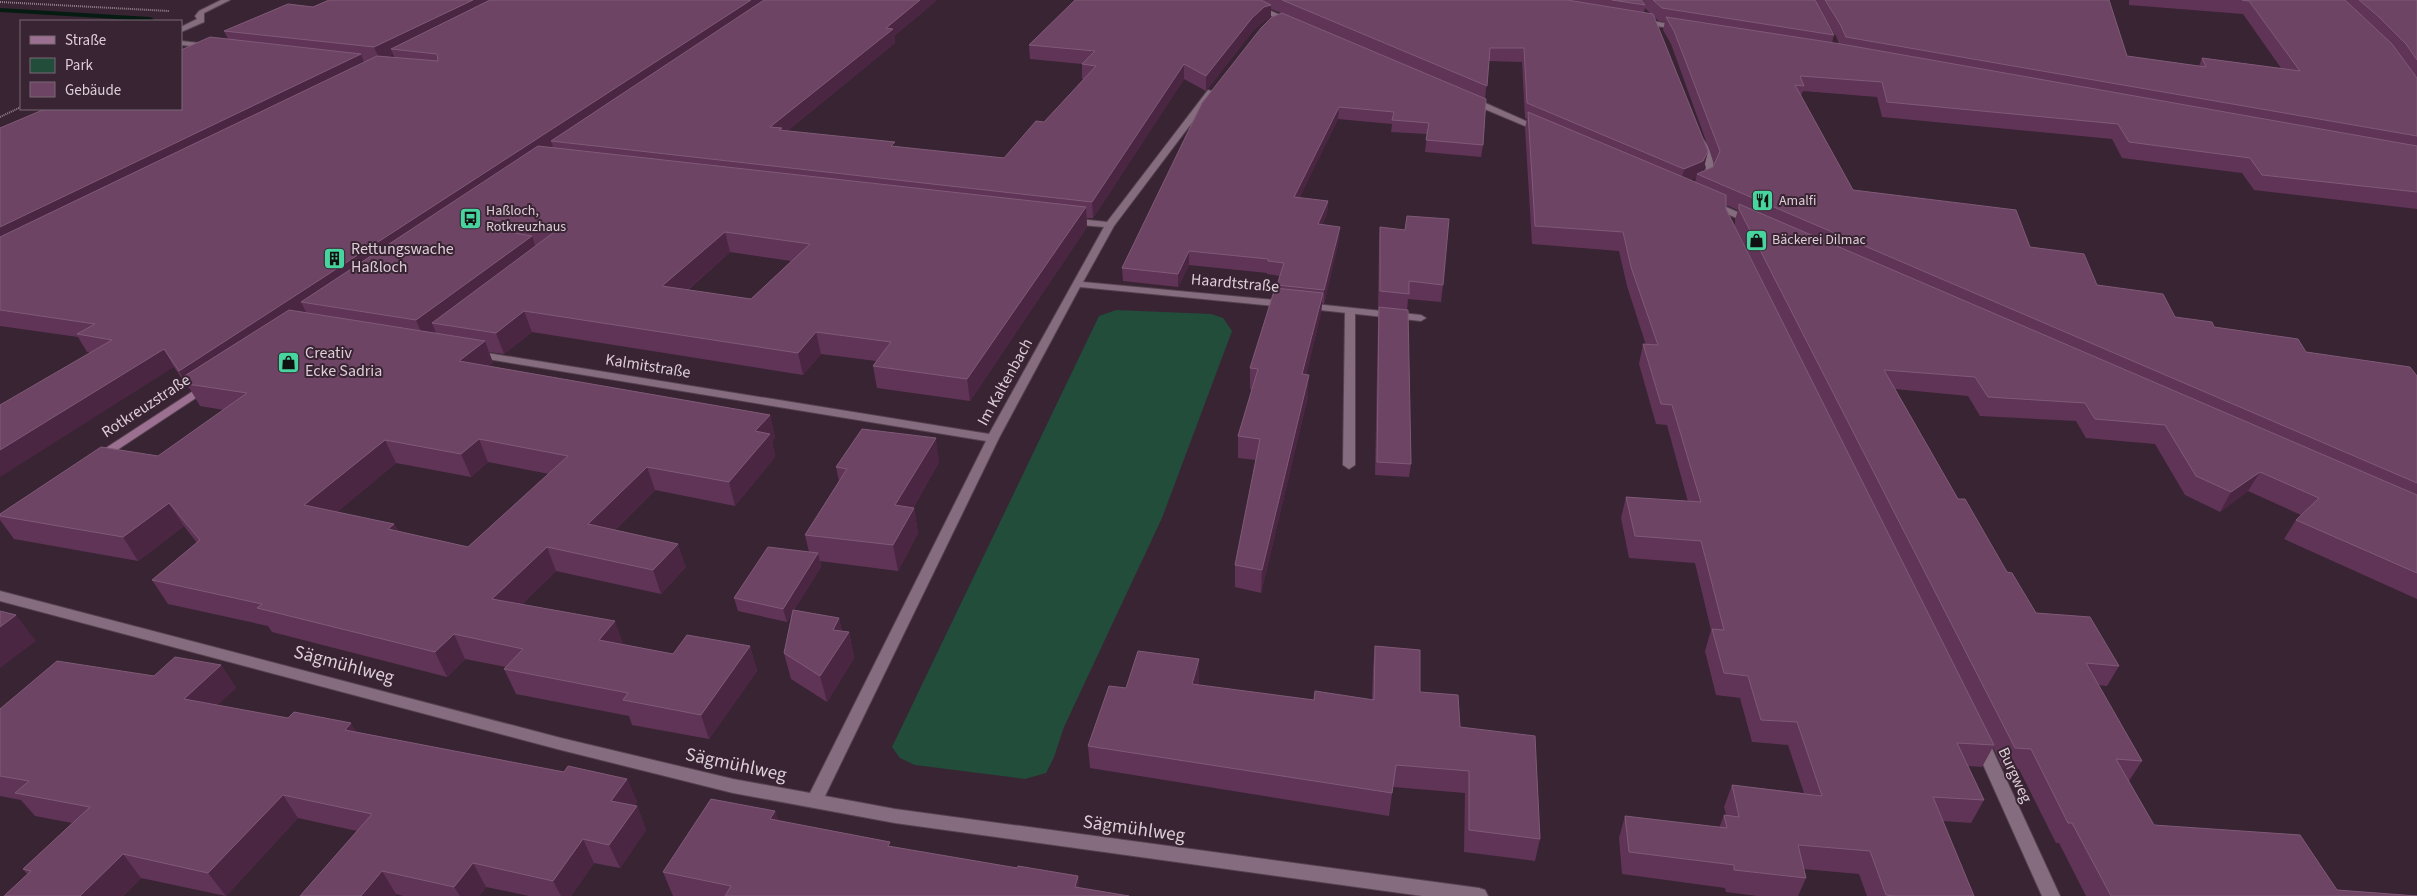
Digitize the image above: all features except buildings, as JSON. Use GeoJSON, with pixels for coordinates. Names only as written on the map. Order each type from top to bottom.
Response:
{"type":"FeatureCollection","features":[{"type":"Feature","properties":{"kind":"main road","name":"Rotkreuzstraße"},"geometry":{"type":"LineString","coordinates":[[89,463],[218,379]]}},
{"type":"Feature","properties":{"kind":"street"},"geometry":{"type":"LineString","coordinates":[[182,30],[201,20],[199,16],[202,12],[227,0]]}},
{"type":"Feature","properties":{"kind":"street"},"geometry":{"type":"LineString","coordinates":[[1240,0],[1300,26]]}},
{"type":"Feature","properties":{"kind":"street"},"geometry":{"type":"LineString","coordinates":[[1642,12],[1656,27]]}},
{"type":"Feature","properties":{"kind":"street"},"geometry":{"type":"LineString","coordinates":[[1268,24],[1282,18]]}},
{"type":"Feature","properties":{"kind":"street"},"geometry":{"type":"LineString","coordinates":[[1635,20],[1656,27],[1693,30]]}},
{"type":"Feature","properties":{"kind":"street"},"geometry":{"type":"LineString","coordinates":[[182,43],[219,47]]}},
{"type":"Feature","properties":{"kind":"street","name":"Im Kaltenbach"},"geometry":{"type":"LineString","coordinates":[[814,802],[993,438],[1076,284],[1110,225],[1219,82]]}},
{"type":"Feature","properties":{"kind":"street"},"geometry":{"type":"LineString","coordinates":[[1463,96],[1554,135]]}},
{"type":"Feature","properties":{"kind":"street"},"geometry":{"type":"LineString","coordinates":[[1697,184],[1705,180],[1710,174],[1710,167],[1698,132]]}},
{"type":"Feature","properties":{"kind":"street"},"geometry":{"type":"LineString","coordinates":[[1704,200],[1764,227]]}},
{"type":"Feature","properties":{"kind":"street"},"geometry":{"type":"LineString","coordinates":[[1728,211],[1728,226]]}},
{"type":"Feature","properties":{"kind":"street"},"geometry":{"type":"LineString","coordinates":[[1060,220],[1110,225]]}},
{"type":"Feature","properties":{"kind":"street","name":"Haardtstraße"},"geometry":{"type":"LineString","coordinates":[[1076,284],[1421,318]]}},
{"type":"Feature","properties":{"kind":"street"},"geometry":{"type":"LineString","coordinates":[[1349,465],[1350,311]]}},
{"type":"Feature","properties":{"kind":"street","name":"Kalmitstraße"},"geometry":{"type":"LineString","coordinates":[[458,351],[993,438]]}},
{"type":"Feature","properties":{"kind":"street","name":"Sägmühlweg"},"geometry":{"type":"LineString","coordinates":[[0,596],[561,744],[733,786],[895,816],[1479,896]]}},
{"type":"Feature","properties":{"kind":"street","name":"Burgweg"},"geometry":{"type":"LineString","coordinates":[[1974,728],[2051,896]]}},
{"type":"Feature","properties":{"kind":"path"},"geometry":{"type":"LineString","coordinates":[[0,2],[202,12]]}},
{"type":"Feature","properties":{"kind":"path"},"geometry":{"type":"LineString","coordinates":[[0,117],[20,107]]}},
{"type":"Feature","properties":{"kind":"green space"},"geometry":{"type":"Polygon","coordinates":[[[1116,310],[1211,314],[1223,318],[1232,331],[1162,518],[1064,727],[1054,757],[1046,773],[1025,779],[915,765],[900,758],[892,747],[1099,316],[1116,310]]]}},
{"type":"Feature","properties":{"kind":"waterway"},"geometry":{"type":"LineString","coordinates":[[0,10],[150,19]]}},
{"type":"Feature","properties":{"kind":"place","name":"Amalfi"},"geometry":{"type":"Point","coordinates":[1763,201]}},
{"type":"Feature","properties":{"kind":"place","name":"Haßloch, Rotkreuzhaus"},"geometry":{"type":"Point","coordinates":[470,219]}},
{"type":"Feature","properties":{"kind":"place","name":"Bäckerei Dilmac"},"geometry":{"type":"Point","coordinates":[1756,240]}},
{"type":"Feature","properties":{"kind":"place","name":"Rettungswache Haßloch"},"geometry":{"type":"Point","coordinates":[335,258]}},
{"type":"Feature","properties":{"kind":"place","name":"Creativ Ecke Sadria"},"geometry":{"type":"Point","coordinates":[289,362]}}]}
